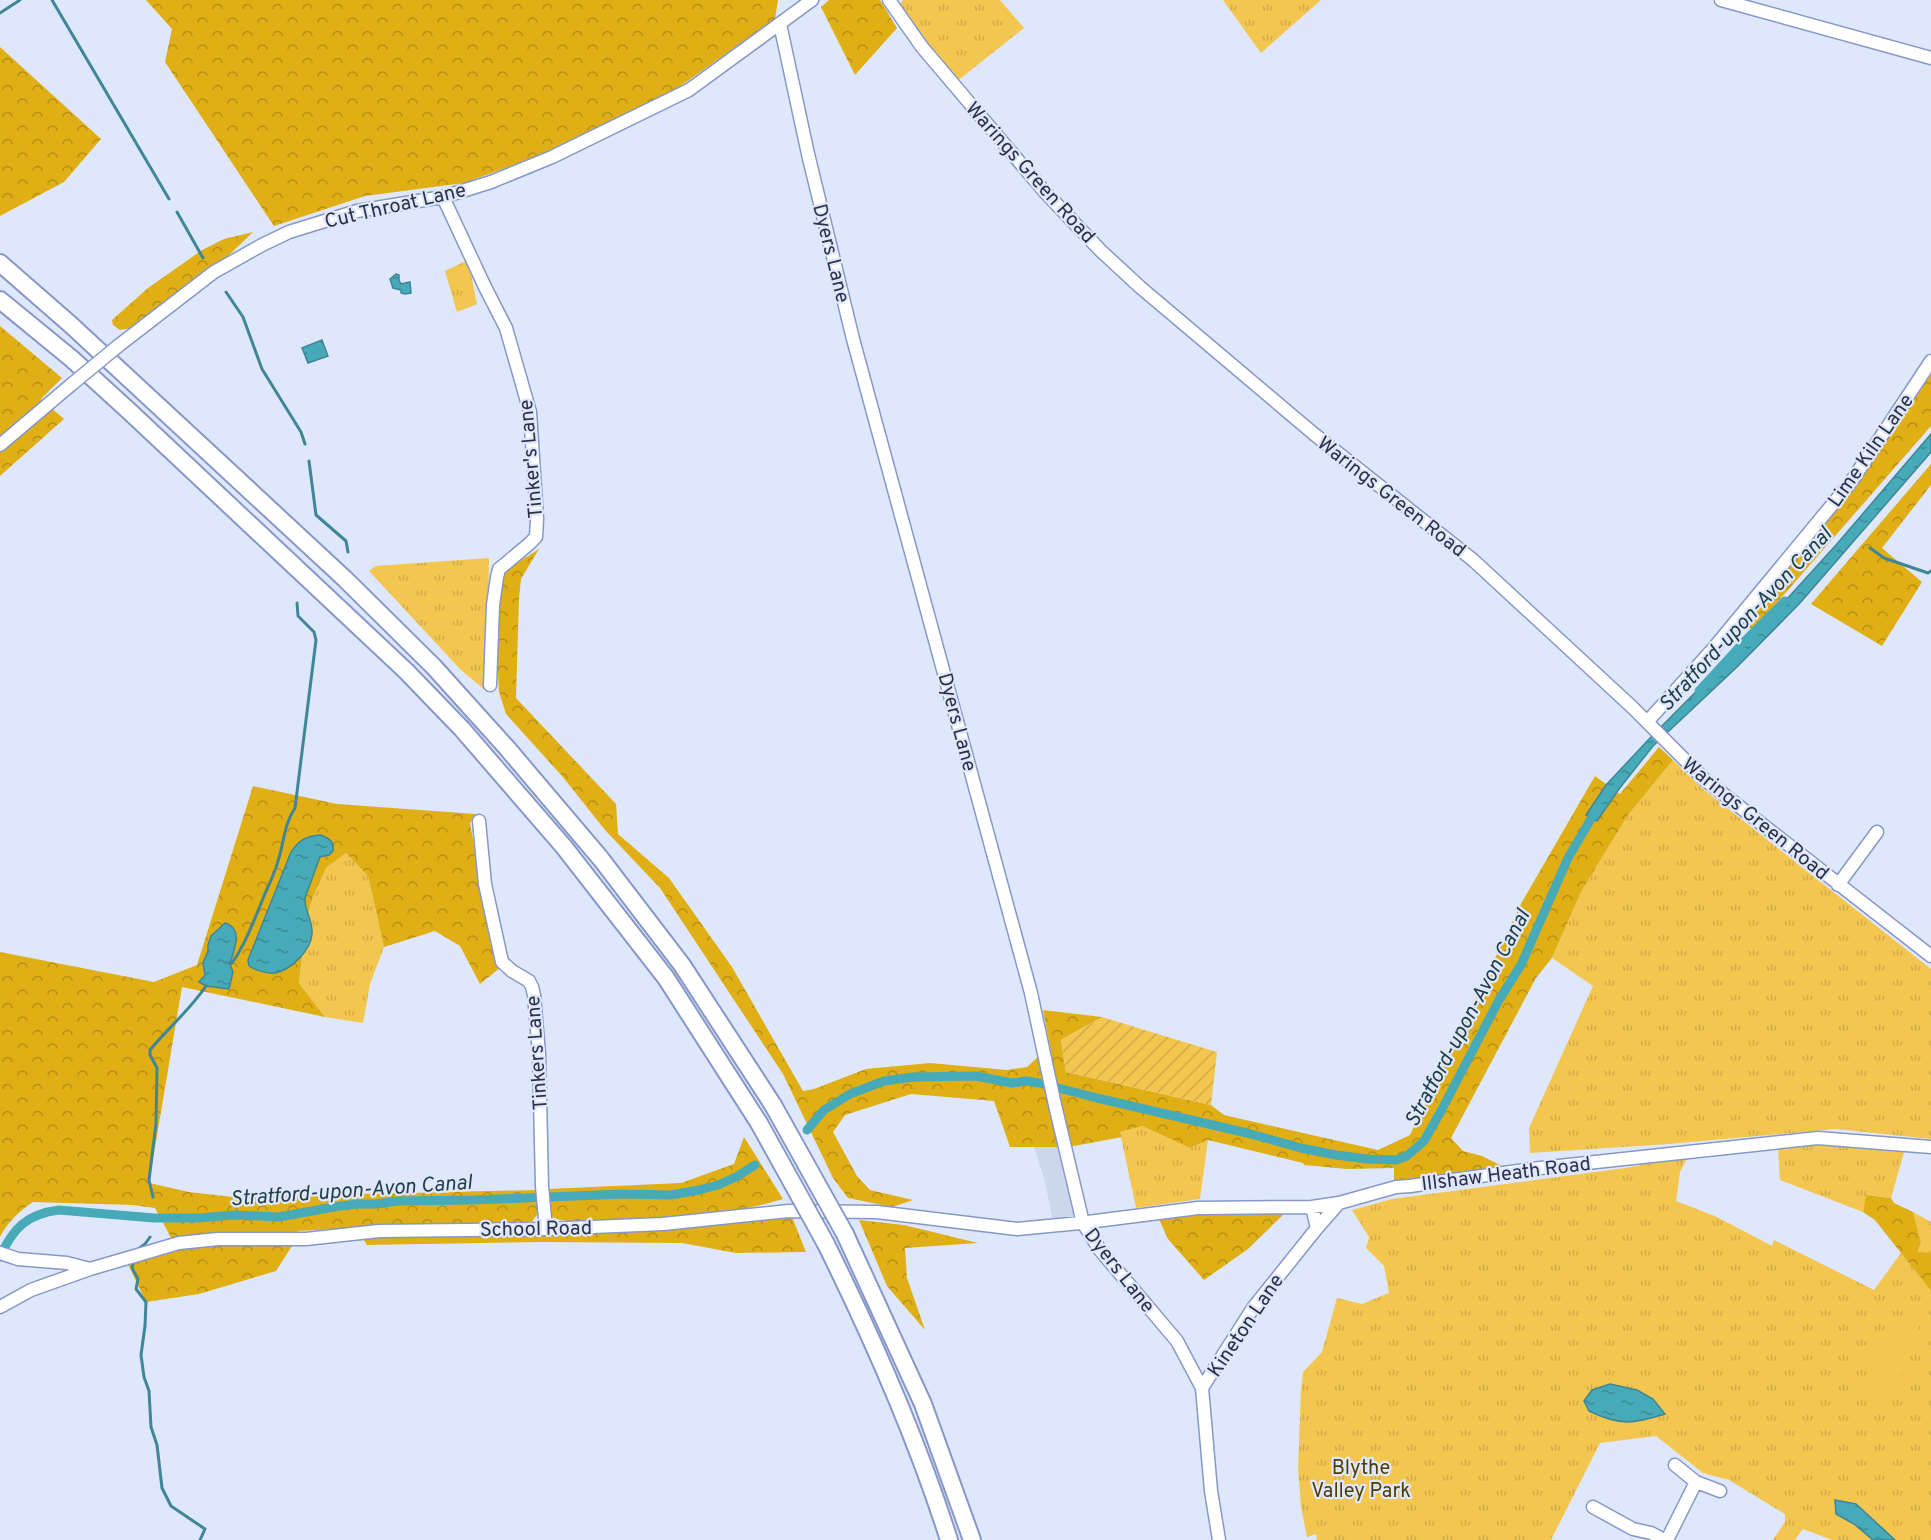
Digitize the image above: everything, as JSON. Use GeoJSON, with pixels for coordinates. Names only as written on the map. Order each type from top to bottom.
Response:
{"type":"FeatureCollection","features":[{"type":"Feature","properties":{"kind":"highway"},"geometry":{"type":"LineString","coordinates":[[0,263],[71,325],[345,579],[434,667],[602,859],[682,966],[773,1105],[845,1234],[923,1404],[972,1540]]}},
{"type":"Feature","properties":{"kind":"highway"},"geometry":{"type":"LineString","coordinates":[[0,300],[72,359],[129,411],[406,671],[462,729],[564,847],[666,978],[759,1123],[826,1244],[892,1388],[936,1500],[949,1540]]}},
{"type":"Feature","properties":{"kind":"street","name":"Cut Throat Lane"},"geometry":{"type":"LineString","coordinates":[[0,445],[171,304],[214,272],[262,245],[289,232],[357,211],[443,196],[491,182],[552,157],[689,90],[812,0]]}},
{"type":"Feature","properties":{"kind":"street","name":"Warings Green Road"},"geometry":{"type":"LineString","coordinates":[[889,0],[921,47],[1044,191],[1140,287],[1314,434],[1473,560],[1632,707],[1704,779],[1931,956]]}},
{"type":"Feature","properties":{"kind":"street"},"geometry":{"type":"LineString","coordinates":[[1720,0],[1931,58]]}},
{"type":"Feature","properties":{"kind":"street","name":"Dyers Lane"},"geometry":{"type":"LineString","coordinates":[[780,24],[808,154],[853,339],[1031,993],[1083,1223],[1100,1250],[1178,1341],[1202,1388]]}},
{"type":"Feature","properties":{"kind":"street","name":"Tinker's Lane"},"geometry":{"type":"LineString","coordinates":[[443,196],[506,328],[530,412],[537,519],[536,537],[499,570],[493,605],[490,685]]}},
{"type":"Feature","properties":{"kind":"street","name":"Lime Kiln Lane"},"geometry":{"type":"LineString","coordinates":[[1650,725],[1665,700],[1712,650],[1851,482],[1931,361]]}},
{"type":"Feature","properties":{"kind":"street"},"geometry":{"type":"LineString","coordinates":[[1632,707],[1650,706],[1665,700]]}},
{"type":"Feature","properties":{"kind":"street","name":"Tinkers Lane"},"geometry":{"type":"LineString","coordinates":[[479,821],[485,884],[502,962],[529,981],[534,995],[539,1054],[542,1186],[546,1229]]}},
{"type":"Feature","properties":{"kind":"street"},"geometry":{"type":"LineString","coordinates":[[1838,885],[1877,832]]}},
{"type":"Feature","properties":{"kind":"street","name":"Illshaw Heath Road"},"geometry":{"type":"LineString","coordinates":[[1083,1223],[1198,1208],[1312,1207],[1339,1203],[1396,1188],[1476,1177],[1818,1138],[1931,1147]]}},
{"type":"Feature","properties":{"kind":"street","name":"Kineton Lane"},"geometry":{"type":"LineString","coordinates":[[1219,1540],[1211,1491],[1202,1388],[1253,1308],[1339,1203]]}},
{"type":"Feature","properties":{"kind":"street"},"geometry":{"type":"LineString","coordinates":[[1312,1207],[1317,1228]]}},
{"type":"Feature","properties":{"kind":"street","name":"School Road"},"geometry":{"type":"LineString","coordinates":[[0,1307],[31,1290],[90,1269],[179,1244],[218,1239],[306,1239],[379,1231],[546,1229],[663,1224],[789,1211],[877,1212],[1017,1229],[1083,1223]]}},
{"type":"Feature","properties":{"kind":"street"},"geometry":{"type":"LineString","coordinates":[[0,1253],[18,1259],[67,1263],[90,1269]]}},
{"type":"Feature","properties":{"kind":"street"},"geometry":{"type":"LineString","coordinates":[[1675,1465],[1696,1482],[1720,1491]]}},
{"type":"Feature","properties":{"kind":"street"},"geometry":{"type":"LineString","coordinates":[[1593,1507],[1633,1529],[1651,1533],[1666,1540],[1696,1482]]}},
{"type":"Feature","properties":{"kind":"shaded area"},"geometry":{"type":"Polygon","coordinates":[[[1034,1147],[1061,1147],[1079,1218],[1053,1222],[1045,1181],[1034,1147]]]}},
{"type":"Feature","properties":{"kind":"green space"},"geometry":{"type":"Polygon","coordinates":[[[146,0],[778,0],[775,19],[675,90],[533,158],[464,183],[365,196],[274,226],[165,62],[172,29],[146,0]]]}},
{"type":"Feature","properties":{"kind":"green space"},"geometry":{"type":"Polygon","coordinates":[[[829,0],[880,0],[897,28],[855,75],[821,7],[829,0]]]}},
{"type":"Feature","properties":{"kind":"green space"},"geometry":{"type":"Polygon","coordinates":[[[903,0],[1000,0],[1024,28],[956,82],[898,7],[903,0]]]}},
{"type":"Feature","properties":{"kind":"green space"},"geometry":{"type":"Polygon","coordinates":[[[1223,0],[1321,0],[1261,53],[1223,0]]]}},
{"type":"Feature","properties":{"kind":"green space"},"geometry":{"type":"Polygon","coordinates":[[[0,47],[101,139],[64,182],[0,216],[0,47]]]}},
{"type":"Feature","properties":{"kind":"green space"},"geometry":{"type":"Polygon","coordinates":[[[253,232],[228,256],[130,328],[120,330],[113,325],[112,320],[148,288],[202,250],[224,239],[253,232]]]}},
{"type":"Feature","properties":{"kind":"green space"},"geometry":{"type":"Polygon","coordinates":[[[468,260],[477,304],[457,312],[445,271],[468,260]]]}},
{"type":"Feature","properties":{"kind":"green space"},"geometry":{"type":"Polygon","coordinates":[[[0,326],[62,378],[41,399],[64,419],[0,476],[0,326]]]}},
{"type":"Feature","properties":{"kind":"green space"},"geometry":{"type":"Polygon","coordinates":[[[1931,374],[1931,426],[1755,628],[1740,629],[1745,616],[1854,489],[1931,374]]]}},
{"type":"Feature","properties":{"kind":"green space"},"geometry":{"type":"Polygon","coordinates":[[[1931,464],[1931,485],[1882,548],[1922,582],[1882,646],[1811,604],[1931,464]]]}},
{"type":"Feature","properties":{"kind":"green space"},"geometry":{"type":"Polygon","coordinates":[[[539,549],[521,579],[516,698],[616,804],[618,834],[669,878],[732,967],[803,1091],[866,1069],[930,1063],[1007,1070],[1027,1067],[1039,1056],[1061,1147],[1010,1147],[994,1101],[911,1094],[845,1115],[833,1132],[857,1176],[870,1190],[913,1200],[892,1207],[848,1198],[833,1178],[783,1074],[660,888],[605,830],[562,776],[506,714],[499,692],[494,604],[503,572],[539,549]]]}},
{"type":"Feature","properties":{"kind":"green space"},"geometry":{"type":"Polygon","coordinates":[[[489,558],[487,692],[460,669],[369,571],[376,566],[489,558]]]}},
{"type":"Feature","properties":{"kind":"green space"},"geometry":{"type":"Polygon","coordinates":[[[1659,747],[1673,760],[1628,815],[1581,892],[1552,958],[1536,978],[1451,1138],[1463,1151],[1482,1156],[1508,1169],[1394,1182],[1394,1168],[1347,1169],[1304,1165],[1208,1140],[1190,1148],[1142,1126],[1120,1132],[1122,1137],[1069,1147],[1043,1010],[1102,1017],[1061,1040],[1066,1072],[1211,1105],[1224,1115],[1378,1150],[1410,1135],[1522,902],[1595,776],[1620,794],[1659,747]]]}},
{"type":"Feature","properties":{"kind":"green space"},"geometry":{"type":"Polygon","coordinates":[[[1673,760],[1703,789],[1931,969],[1931,1139],[1836,1129],[1669,1144],[1530,1153],[1529,1128],[1593,986],[1552,958],[1581,892],[1628,815],[1673,760]]]}},
{"type":"Feature","properties":{"kind":"green space"},"geometry":{"type":"Polygon","coordinates":[[[253,786],[337,804],[476,814],[470,823],[494,954],[500,968],[480,984],[460,946],[435,931],[384,947],[368,876],[346,853],[326,868],[312,899],[306,923],[299,983],[325,1017],[182,987],[149,1183],[189,1192],[233,1197],[537,1190],[539,1212],[531,1223],[525,1226],[387,1226],[298,1231],[296,1240],[276,1271],[199,1294],[146,1302],[127,1262],[176,1247],[155,1208],[133,1205],[33,1202],[14,1218],[0,1237],[0,952],[154,982],[197,965],[253,786]]]}},
{"type":"Feature","properties":{"kind":"green space"},"geometry":{"type":"Polygon","coordinates":[[[346,853],[368,876],[384,947],[370,984],[363,1023],[325,1017],[299,983],[306,923],[312,899],[326,868],[346,853]]]}},
{"type":"Feature","properties":{"kind":"green space"},"geometry":{"type":"Polygon","coordinates":[[[1102,1017],[1217,1052],[1211,1105],[1066,1072],[1061,1040],[1102,1017]]]}},
{"type":"Feature","properties":{"kind":"green space"},"geometry":{"type":"Polygon","coordinates":[[[1142,1126],[1190,1148],[1208,1140],[1200,1199],[1136,1208],[1120,1132],[1142,1126]]]}},
{"type":"Feature","properties":{"kind":"green space"},"geometry":{"type":"Polygon","coordinates":[[[744,1137],[783,1199],[740,1210],[675,1218],[579,1222],[564,1221],[550,1216],[548,1189],[681,1183],[734,1164],[744,1137]]]}},
{"type":"Feature","properties":{"kind":"green space"},"geometry":{"type":"Polygon","coordinates":[[[1800,1144],[1894,1148],[1904,1152],[1891,1198],[1867,1195],[1863,1212],[1780,1180],[1778,1149],[1800,1144]]]}},
{"type":"Feature","properties":{"kind":"green space","name":"Blythe Valley Park"},"geometry":{"type":"Polygon","coordinates":[[[1688,1156],[1680,1172],[1676,1201],[1717,1217],[1772,1246],[1774,1240],[1874,1290],[1901,1253],[1931,1291],[1931,1540],[1832,1540],[1803,1529],[1795,1540],[1773,1540],[1785,1522],[1785,1514],[1729,1480],[1703,1473],[1656,1436],[1600,1443],[1551,1540],[1317,1540],[1316,1534],[1307,1537],[1301,1507],[1298,1468],[1303,1372],[1322,1352],[1337,1298],[1362,1304],[1389,1293],[1384,1266],[1366,1248],[1369,1237],[1352,1210],[1392,1199],[1625,1168],[1688,1156]]]}},
{"type":"Feature","properties":{"kind":"green space"},"geometry":{"type":"Polygon","coordinates":[[[1866,1195],[1891,1198],[1894,1203],[1913,1212],[1921,1242],[1918,1252],[1931,1253],[1931,1291],[1875,1220],[1863,1212],[1866,1195]]]}},
{"type":"Feature","properties":{"kind":"green space"},"geometry":{"type":"Polygon","coordinates":[[[1913,1212],[1931,1222],[1931,1253],[1918,1253],[1921,1242],[1913,1212]]]}},
{"type":"Feature","properties":{"kind":"green space"},"geometry":{"type":"Polygon","coordinates":[[[1198,1213],[1285,1213],[1248,1249],[1204,1280],[1168,1239],[1158,1217],[1198,1213]]]}},
{"type":"Feature","properties":{"kind":"green space"},"geometry":{"type":"Polygon","coordinates":[[[792,1217],[806,1252],[736,1253],[682,1243],[543,1242],[367,1245],[361,1236],[731,1222],[792,1217]]]}},
{"type":"Feature","properties":{"kind":"green space"},"geometry":{"type":"Polygon","coordinates":[[[859,1220],[904,1225],[978,1243],[905,1248],[907,1278],[925,1330],[887,1286],[859,1220]]]}},
{"type":"Feature","properties":{"kind":"green space"},"geometry":{"type":"Polygon","coordinates":[[[1913,1320],[1920,1331],[1896,1384],[1877,1410],[1866,1404],[1866,1380],[1878,1341],[1895,1327],[1913,1320]]]}},
{"type":"Feature","properties":{"kind":"water"},"geometry":{"type":"Polygon","coordinates":[[[396,274],[399,275],[401,284],[410,282],[411,293],[401,293],[401,290],[393,288],[390,279],[396,274]]]}},
{"type":"Feature","properties":{"kind":"water"},"geometry":{"type":"Polygon","coordinates":[[[322,340],[328,356],[308,363],[302,348],[322,340]]]}},
{"type":"Feature","properties":{"kind":"water"},"geometry":{"type":"Polygon","coordinates":[[[1931,434],[1931,452],[1800,603],[1737,667],[1653,746],[1597,821],[1586,815],[1606,785],[1777,610],[1931,434]]]}},
{"type":"Feature","properties":{"kind":"water"},"geometry":{"type":"Polygon","coordinates":[[[321,835],[331,841],[333,851],[329,855],[320,857],[305,898],[312,929],[308,946],[293,964],[281,971],[268,973],[249,966],[248,960],[291,852],[303,839],[321,835]]]}},
{"type":"Feature","properties":{"kind":"water"},"geometry":{"type":"Polygon","coordinates":[[[225,923],[231,926],[236,934],[230,964],[233,972],[229,989],[206,986],[199,982],[205,975],[203,963],[211,936],[225,923]]]}},
{"type":"Feature","properties":{"kind":"water"},"geometry":{"type":"Polygon","coordinates":[[[1610,1384],[1637,1390],[1653,1399],[1665,1414],[1627,1422],[1609,1419],[1589,1411],[1584,1401],[1592,1390],[1610,1384]]]}},
{"type":"Feature","properties":{"kind":"water"},"geometry":{"type":"Polygon","coordinates":[[[1835,1500],[1856,1504],[1895,1540],[1873,1540],[1854,1524],[1836,1514],[1835,1500]]]}},
{"type":"Feature","properties":{"kind":"waterway"},"geometry":{"type":"LineString","coordinates":[[0,13],[20,0]]}},
{"type":"Feature","properties":{"kind":"waterway"},"geometry":{"type":"LineString","coordinates":[[52,0],[169,199]]}},
{"type":"Feature","properties":{"kind":"waterway"},"geometry":{"type":"LineString","coordinates":[[177,212],[203,258]]}},
{"type":"Feature","properties":{"kind":"waterway"},"geometry":{"type":"LineString","coordinates":[[226,292],[243,317],[262,369],[301,432],[305,444]]}},
{"type":"Feature","properties":{"kind":"waterway"},"geometry":{"type":"LineString","coordinates":[[309,461],[316,515],[346,541],[348,552]]}},
{"type":"Feature","properties":{"kind":"waterway"},"geometry":{"type":"LineString","coordinates":[[1870,548],[1884,558],[1928,573],[1931,571]]}},
{"type":"Feature","properties":{"kind":"waterway","name":"Stratford-upon-Avon Canal"},"geometry":{"type":"LineString","coordinates":[[1699,691],[1785,601]]}},
{"type":"Feature","properties":{"kind":"waterway"},"geometry":{"type":"LineString","coordinates":[[230,964],[246,939],[274,874],[286,827],[295,808],[316,640],[314,632],[298,616],[297,603]]}},
{"type":"Feature","properties":{"kind":"waterway","name":"Stratford-upon-Avon Canal"},"geometry":{"type":"LineString","coordinates":[[807,1130],[824,1110],[850,1094],[884,1081],[913,1077],[976,1076],[1012,1083],[1026,1081],[1039,1083],[1336,1155],[1396,1160],[1407,1156],[1424,1141],[1499,1000],[1521,965],[1568,858],[1598,807]]}},
{"type":"Feature","properties":{"kind":"waterway"},"geometry":{"type":"LineString","coordinates":[[153,1197],[149,1180],[156,1124],[157,1068],[150,1055],[150,1050],[206,986]]}},
{"type":"Feature","properties":{"kind":"waterway","name":"Stratford-upon-Avon Canal"},"geometry":{"type":"LineString","coordinates":[[0,1257],[10,1238],[22,1224],[38,1215],[59,1210],[154,1218],[235,1215],[279,1217],[356,1204],[398,1201],[623,1194],[671,1195],[718,1185],[755,1165]]}},
{"type":"Feature","properties":{"kind":"waterway"},"geometry":{"type":"LineString","coordinates":[[137,1250],[150,1237]]}},
{"type":"Feature","properties":{"kind":"waterway"},"geometry":{"type":"LineString","coordinates":[[133,1264],[132,1268],[138,1279],[136,1289],[146,1302],[141,1355],[144,1377],[149,1391],[151,1427],[157,1445],[162,1488],[171,1506],[205,1529],[200,1540]]}}]}
